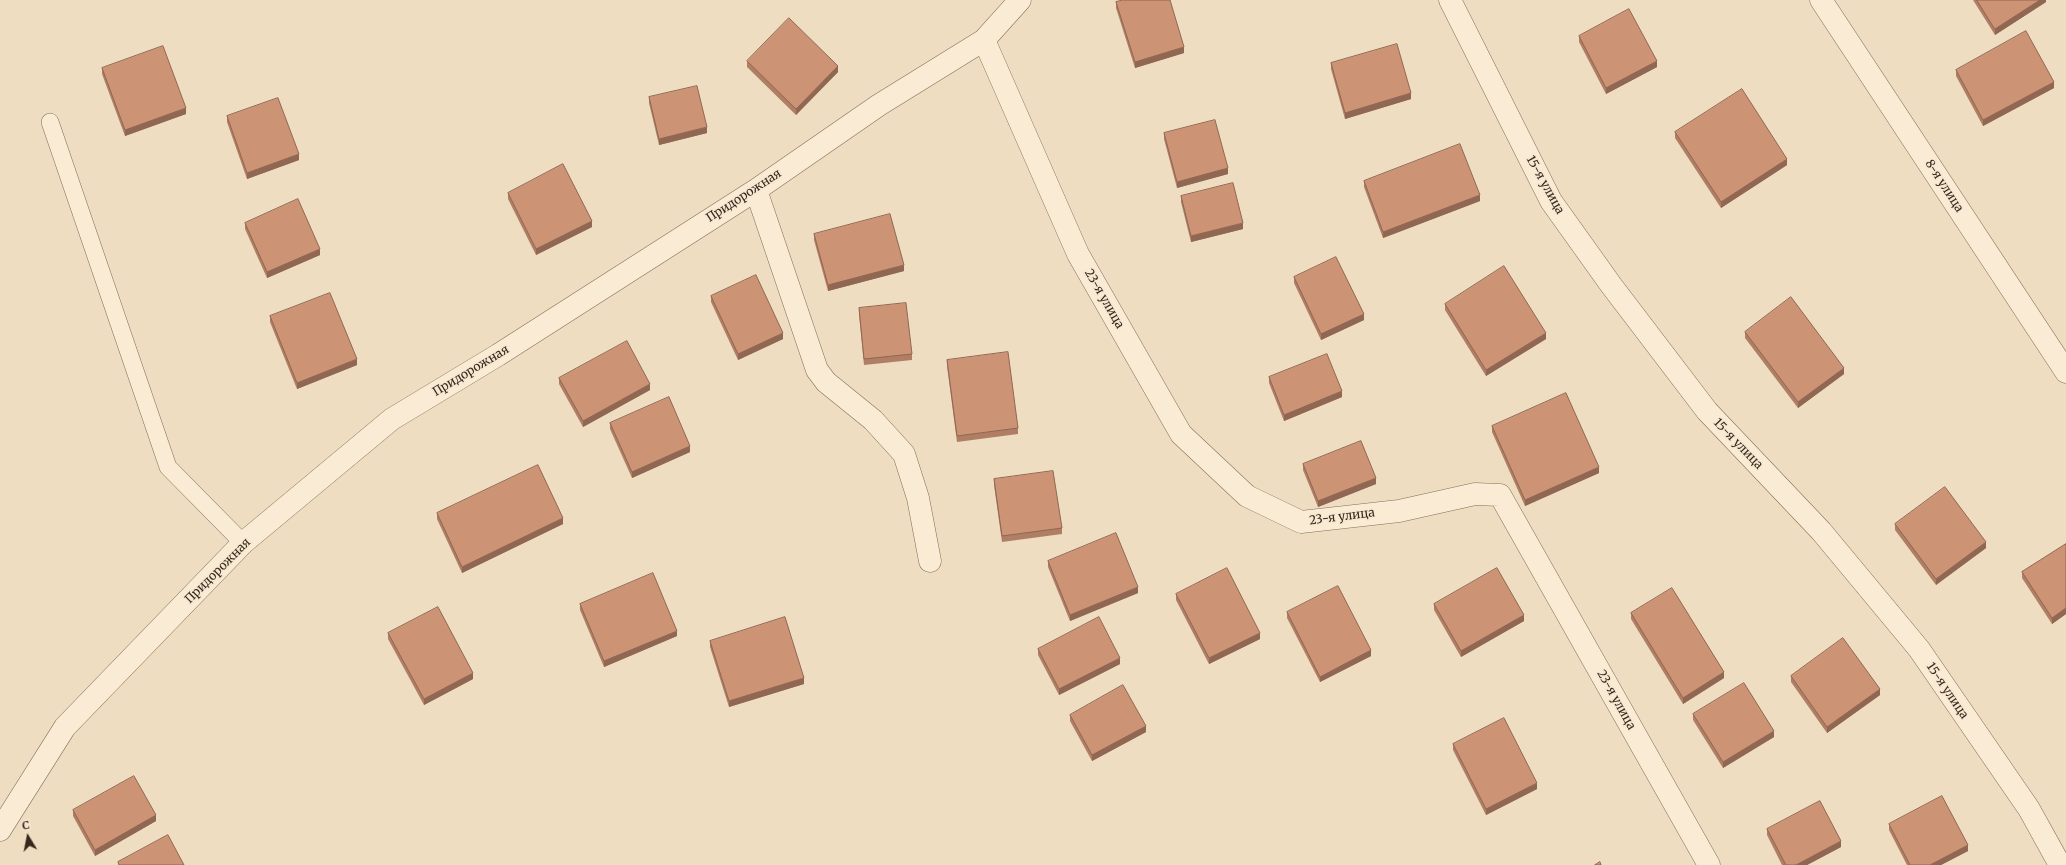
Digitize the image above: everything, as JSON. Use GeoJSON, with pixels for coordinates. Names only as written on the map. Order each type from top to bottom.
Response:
{"type":"FeatureCollection","features":[{"type":"Feature","properties":{"kind":"street","name":"Придорожная"},"geometry":{"type":"LineString","coordinates":[[0,830],[65,727],[243,543],[392,419],[498,355],[756,190],[879,105],[984,40],[1020,0]]}},
{"type":"Feature","properties":{"kind":"street","name":"15-я улица"},"geometry":{"type":"LineString","coordinates":[[1450,0],[1551,201],[1611,285],[1707,412],[1820,531],[1919,649],[2029,809],[2060,865]]}},
{"type":"Feature","properties":{"kind":"street","name":"8-я улица"},"geometry":{"type":"LineString","coordinates":[[1821,0],[2066,372]]}},
{"type":"Feature","properties":{"kind":"street","name":"23-я улица"},"geometry":{"type":"LineString","coordinates":[[984,40],[1078,254],[1181,434],[1247,496],[1301,522],[1399,511],[1475,494],[1500,495],[1709,865]]}},
{"type":"Feature","properties":{"kind":"street"},"geometry":{"type":"LineString","coordinates":[[756,190],[817,370],[826,382],[873,420],[904,454],[918,498],[930,561]]}},
{"type":"Feature","properties":{"kind":"lane"},"geometry":{"type":"LineString","coordinates":[[50,122],[168,467],[243,543]]}},
{"type":"Feature","properties":{"kind":"building"},"geometry":{"type":"Polygon","coordinates":[[[1123,0],[1170,0],[1184,47],[1135,62],[1116,2],[1123,0]]]}},
{"type":"Feature","properties":{"kind":"building"},"geometry":{"type":"Polygon","coordinates":[[[1977,0],[2040,0],[1995,29],[1977,0]]]}},
{"type":"Feature","properties":{"kind":"building"},"geometry":{"type":"Polygon","coordinates":[[[1629,9],[1657,61],[1606,88],[1579,36],[1629,9]]]}},
{"type":"Feature","properties":{"kind":"building"},"geometry":{"type":"Polygon","coordinates":[[[789,18],[838,66],[796,109],[747,61],[789,18]]]}},
{"type":"Feature","properties":{"kind":"building"},"geometry":{"type":"Polygon","coordinates":[[[2026,31],[2054,82],[1983,120],[1956,70],[2026,31]]]}},
{"type":"Feature","properties":{"kind":"building"},"geometry":{"type":"Polygon","coordinates":[[[1397,44],[1411,93],[1345,113],[1331,63],[1397,44]]]}},
{"type":"Feature","properties":{"kind":"building"},"geometry":{"type":"Polygon","coordinates":[[[163,46],[186,108],[125,130],[102,68],[163,46]]]}},
{"type":"Feature","properties":{"kind":"building"},"geometry":{"type":"Polygon","coordinates":[[[697,86],[707,127],[659,139],[649,97],[697,86]]]}},
{"type":"Feature","properties":{"kind":"building"},"geometry":{"type":"Polygon","coordinates":[[[1742,89],[1787,159],[1721,202],[1675,132],[1742,89]]]}},
{"type":"Feature","properties":{"kind":"building"},"geometry":{"type":"Polygon","coordinates":[[[278,98],[299,154],[247,173],[227,116],[278,98]]]}},
{"type":"Feature","properties":{"kind":"building"},"geometry":{"type":"Polygon","coordinates":[[[1215,120],[1228,168],[1177,182],[1164,133],[1215,120]]]}},
{"type":"Feature","properties":{"kind":"building"},"geometry":{"type":"Polygon","coordinates":[[[1460,144],[1480,195],[1383,232],[1364,181],[1460,144]]]}},
{"type":"Feature","properties":{"kind":"building"},"geometry":{"type":"Polygon","coordinates":[[[563,164],[592,221],[536,249],[508,193],[563,164]]]}},
{"type":"Feature","properties":{"kind":"building"},"geometry":{"type":"Polygon","coordinates":[[[1233,183],[1243,223],[1191,236],[1181,196],[1233,183]]]}},
{"type":"Feature","properties":{"kind":"building"},"geometry":{"type":"Polygon","coordinates":[[[298,199],[320,249],[267,272],[245,223],[298,199]]]}},
{"type":"Feature","properties":{"kind":"building"},"geometry":{"type":"Polygon","coordinates":[[[890,214],[904,265],[828,285],[814,234],[890,214]]]}},
{"type":"Feature","properties":{"kind":"building"},"geometry":{"type":"Polygon","coordinates":[[[1336,257],[1364,314],[1321,334],[1294,277],[1336,257]]]}},
{"type":"Feature","properties":{"kind":"building"},"geometry":{"type":"Polygon","coordinates":[[[1504,266],[1546,333],[1486,370],[1445,304],[1504,266]]]}},
{"type":"Feature","properties":{"kind":"building"},"geometry":{"type":"Polygon","coordinates":[[[756,275],[783,333],[738,354],[711,296],[756,275]]]}},
{"type":"Feature","properties":{"kind":"building"},"geometry":{"type":"Polygon","coordinates":[[[330,293],[357,359],[297,383],[270,316],[330,293]]]}},
{"type":"Feature","properties":{"kind":"building"},"geometry":{"type":"Polygon","coordinates":[[[1791,297],[1844,368],[1798,402],[1745,332],[1791,297]]]}},
{"type":"Feature","properties":{"kind":"building"},"geometry":{"type":"Polygon","coordinates":[[[906,303],[912,354],[864,359],[859,308],[906,303]]]}},
{"type":"Feature","properties":{"kind":"building"},"geometry":{"type":"Polygon","coordinates":[[[627,341],[650,384],[583,421],[559,378],[627,341]]]}},
{"type":"Feature","properties":{"kind":"building"},"geometry":{"type":"Polygon","coordinates":[[[1008,352],[1018,428],[957,436],[947,360],[1008,352]]]}},
{"type":"Feature","properties":{"kind":"building"},"geometry":{"type":"Polygon","coordinates":[[[1327,354],[1342,391],[1284,415],[1269,377],[1327,354]]]}},
{"type":"Feature","properties":{"kind":"building"},"geometry":{"type":"Polygon","coordinates":[[[1566,393],[1599,467],[1525,500],[1492,426],[1566,393]]]}},
{"type":"Feature","properties":{"kind":"building"},"geometry":{"type":"Polygon","coordinates":[[[669,397],[690,446],[632,472],[610,423],[669,397]]]}},
{"type":"Feature","properties":{"kind":"building"},"geometry":{"type":"Polygon","coordinates":[[[1361,441],[1376,478],[1318,501],[1303,464],[1361,441]]]}},
{"type":"Feature","properties":{"kind":"building"},"geometry":{"type":"Polygon","coordinates":[[[538,465],[563,518],[462,567],[437,513],[538,465]]]}},
{"type":"Feature","properties":{"kind":"building"},"geometry":{"type":"Polygon","coordinates":[[[1053,471],[1062,528],[1002,536],[994,479],[1053,471]]]}},
{"type":"Feature","properties":{"kind":"building"},"geometry":{"type":"Polygon","coordinates":[[[1945,487],[1986,542],[1936,579],[1895,524],[1945,487]]]}},
{"type":"Feature","properties":{"kind":"building"},"geometry":{"type":"Polygon","coordinates":[[[1116,533],[1138,587],[1070,615],[1048,561],[1116,533]]]}},
{"type":"Feature","properties":{"kind":"building"},"geometry":{"type":"Polygon","coordinates":[[[2066,544],[2066,608],[2052,618],[2022,572],[2066,544]]]}},
{"type":"Feature","properties":{"kind":"building"},"geometry":{"type":"Polygon","coordinates":[[[1227,568],[1260,633],[1209,658],[1176,594],[1227,568]]]}},
{"type":"Feature","properties":{"kind":"building"},"geometry":{"type":"Polygon","coordinates":[[[1497,568],[1524,615],[1461,651],[1434,604],[1497,568]]]}},
{"type":"Feature","properties":{"kind":"building"},"geometry":{"type":"Polygon","coordinates":[[[653,573],[677,631],[604,661],[580,604],[653,573]]]}},
{"type":"Feature","properties":{"kind":"building"},"geometry":{"type":"Polygon","coordinates":[[[1338,586],[1371,650],[1320,677],[1287,612],[1338,586]]]}},
{"type":"Feature","properties":{"kind":"building"},"geometry":{"type":"Polygon","coordinates":[[[1672,588],[1724,672],[1683,698],[1631,613],[1672,588]]]}},
{"type":"Feature","properties":{"kind":"building"},"geometry":{"type":"Polygon","coordinates":[[[438,607],[473,673],[424,699],[388,633],[438,607]]]}},
{"type":"Feature","properties":{"kind":"building"},"geometry":{"type":"Polygon","coordinates":[[[785,617],[804,678],[729,701],[710,641],[785,617]]]}},
{"type":"Feature","properties":{"kind":"building"},"geometry":{"type":"Polygon","coordinates":[[[1099,617],[1120,658],[1059,689],[1038,649],[1099,617]]]}},
{"type":"Feature","properties":{"kind":"building"},"geometry":{"type":"Polygon","coordinates":[[[1843,638],[1880,689],[1827,727],[1791,676],[1843,638]]]}},
{"type":"Feature","properties":{"kind":"building"},"geometry":{"type":"Polygon","coordinates":[[[1744,683],[1774,731],[1723,762],[1693,714],[1744,683]]]}},
{"type":"Feature","properties":{"kind":"building"},"geometry":{"type":"Polygon","coordinates":[[[1123,685],[1146,726],[1092,755],[1070,715],[1123,685]]]}},
{"type":"Feature","properties":{"kind":"building"},"geometry":{"type":"Polygon","coordinates":[[[1504,718],[1537,783],[1486,809],[1453,744],[1504,718]]]}},
{"type":"Feature","properties":{"kind":"building"},"geometry":{"type":"Polygon","coordinates":[[[134,776],[156,815],[95,850],[73,810],[134,776]]]}},
{"type":"Feature","properties":{"kind":"building"},"geometry":{"type":"Polygon","coordinates":[[[1942,796],[1968,845],[1930,865],[1910,865],[1889,824],[1942,796]]]}},
{"type":"Feature","properties":{"kind":"building"},"geometry":{"type":"Polygon","coordinates":[[[1820,801],[1841,841],[1796,865],[1786,865],[1767,829],[1820,801]]]}},
{"type":"Feature","properties":{"kind":"building"},"geometry":{"type":"Polygon","coordinates":[[[168,835],[184,865],[119,865],[118,862],[168,835]]]}}]}
